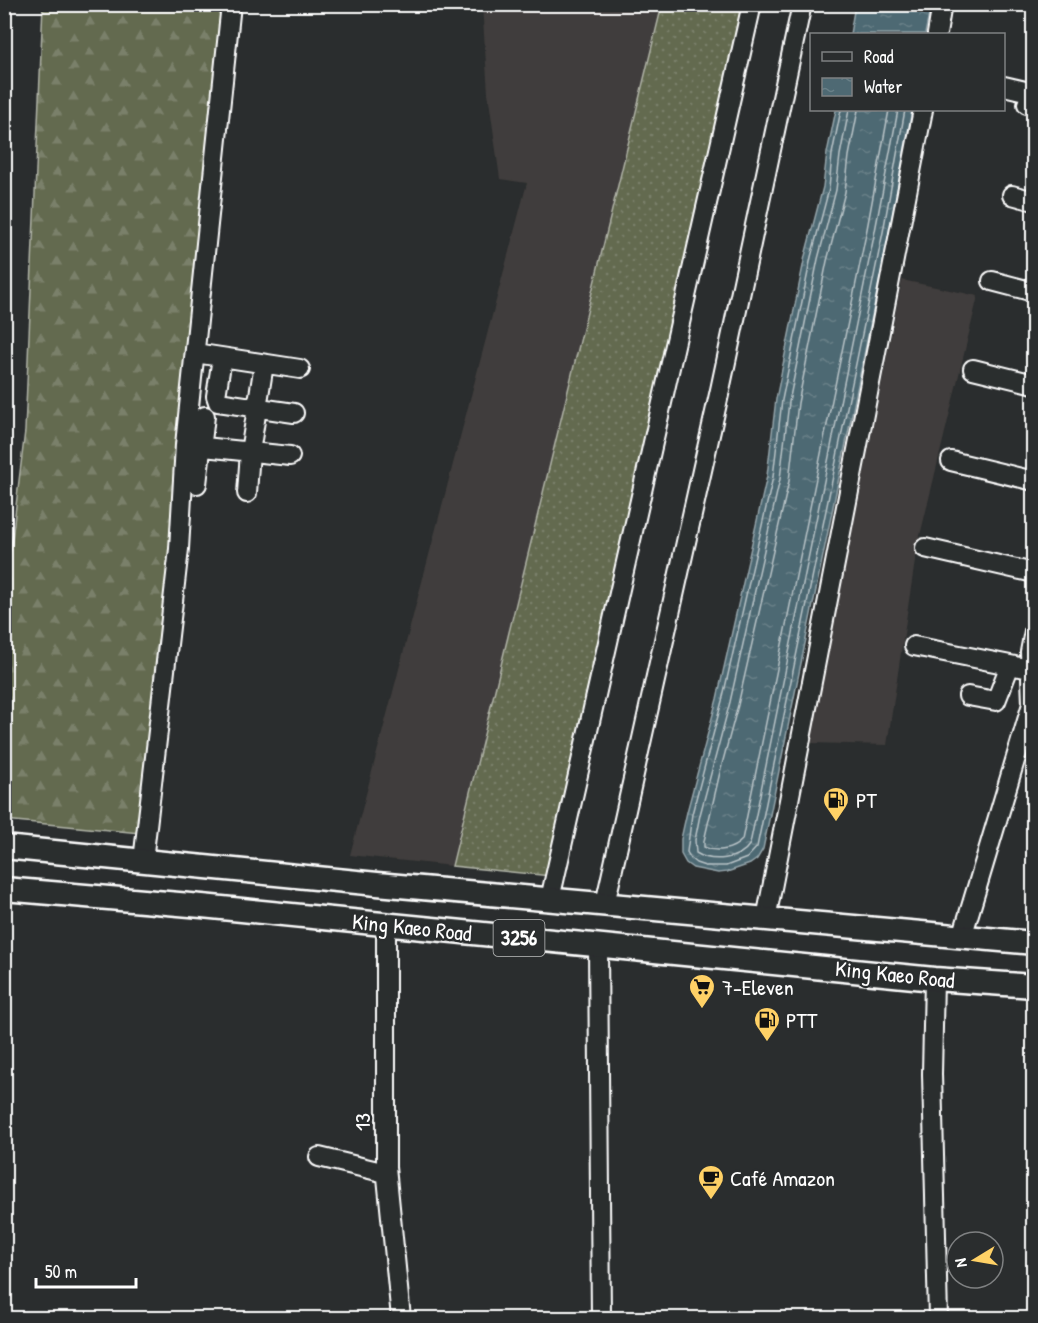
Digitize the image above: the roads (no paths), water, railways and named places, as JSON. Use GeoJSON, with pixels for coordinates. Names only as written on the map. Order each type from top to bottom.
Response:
{"type":"FeatureCollection","features":[{"type":"Feature","properties":{"kind":"main road","name":"King Kaeo Road"},"geometry":{"type":"LineString","coordinates":[[4,847],[550,900],[1034,943]]}},
{"type":"Feature","properties":{"kind":"main road","name":"King Kaeo Road"},"geometry":{"type":"LineString","coordinates":[[4,889],[202,906],[934,979],[1034,986]]}},
{"type":"Feature","properties":{"kind":"street"},"geometry":{"type":"LineString","coordinates":[[143,861],[193,446],[195,353],[231,4]]}},
{"type":"Feature","properties":{"kind":"street"},"geometry":{"type":"LineString","coordinates":[[550,900],[752,4]]}},
{"type":"Feature","properties":{"kind":"street"},"geometry":{"type":"LineString","coordinates":[[605,904],[720,390],[802,4]]}},
{"type":"Feature","properties":{"kind":"street"},"geometry":{"type":"LineString","coordinates":[[937,33],[942,4]]}},
{"type":"Feature","properties":{"kind":"street"},"geometry":{"type":"LineString","coordinates":[[1005,87],[1031,101]]}},
{"type":"Feature","properties":{"kind":"street"},"geometry":{"type":"LineString","coordinates":[[766,919],[923,111]]}},
{"type":"Feature","properties":{"kind":"street"},"geometry":{"type":"LineString","coordinates":[[1012,195],[1034,201]]}},
{"type":"Feature","properties":{"kind":"street"},"geometry":{"type":"LineString","coordinates":[[992,281],[1034,292]]}},
{"type":"Feature","properties":{"kind":"street"},"geometry":{"type":"LineString","coordinates":[[195,353],[300,369]]}},
{"type":"Feature","properties":{"kind":"street"},"geometry":{"type":"LineString","coordinates":[[222,357],[216,399],[218,402],[294,413]]}},
{"type":"Feature","properties":{"kind":"street"},"geometry":{"type":"LineString","coordinates":[[247,493],[250,452],[264,364]]}},
{"type":"Feature","properties":{"kind":"street"},"geometry":{"type":"LineString","coordinates":[[973,369],[1034,384]]}},
{"type":"Feature","properties":{"kind":"street"},"geometry":{"type":"LineString","coordinates":[[197,484],[193,446],[205,416]]}},
{"type":"Feature","properties":{"kind":"street"},"geometry":{"type":"LineString","coordinates":[[193,446],[290,456]]}},
{"type":"Feature","properties":{"kind":"street"},"geometry":{"type":"LineString","coordinates":[[951,461],[1034,481]]}},
{"type":"Feature","properties":{"kind":"street"},"geometry":{"type":"LineString","coordinates":[[925,548],[1034,573]]}},
{"type":"Feature","properties":{"kind":"street"},"geometry":{"type":"LineString","coordinates":[[962,937],[1032,704],[1030,652],[1034,631]]}},
{"type":"Feature","properties":{"kind":"street"},"geometry":{"type":"LineString","coordinates":[[914,646],[1030,669]]}},
{"type":"Feature","properties":{"kind":"street"},"geometry":{"type":"LineString","coordinates":[[968,696],[996,701],[1010,665]]}},
{"type":"Feature","properties":{"kind":"street","name":"13"},"geometry":{"type":"LineString","coordinates":[[386,926],[386,1173],[401,1318]]}},
{"type":"Feature","properties":{"kind":"street"},"geometry":{"type":"LineString","coordinates":[[598,946],[601,1318]]}},
{"type":"Feature","properties":{"kind":"street"},"geometry":{"type":"LineString","coordinates":[[934,979],[932,1074],[938,1318]]}},
{"type":"Feature","properties":{"kind":"street"},"geometry":{"type":"LineString","coordinates":[[319,1157],[386,1173]]}},
{"type":"Feature","properties":{"kind":"water"},"geometry":{"type":"Polygon","coordinates":[[[855,5],[931,5],[925,33],[850,33],[855,5]]]}},
{"type":"Feature","properties":{"kind":"water"},"geometry":{"type":"Polygon","coordinates":[[[836,111],[912,111],[763,849],[757,859],[750,864],[718,873],[693,868],[686,863],[681,854],[681,839],[717,699],[767,476],[776,399],[805,256],[823,187],[836,111]]]}},
{"type":"Feature","properties":{"kind":"place","name":"PT"},"geometry":{"type":"Point","coordinates":[836,823]}},
{"type":"Feature","properties":{"kind":"place","name":"7-Eleven"},"geometry":{"type":"Point","coordinates":[702,1010]}},
{"type":"Feature","properties":{"kind":"place","name":"PTT"},"geometry":{"type":"Point","coordinates":[767,1043]}},
{"type":"Feature","properties":{"kind":"place","name":"Café Amazon"},"geometry":{"type":"Point","coordinates":[711,1201]}}]}
